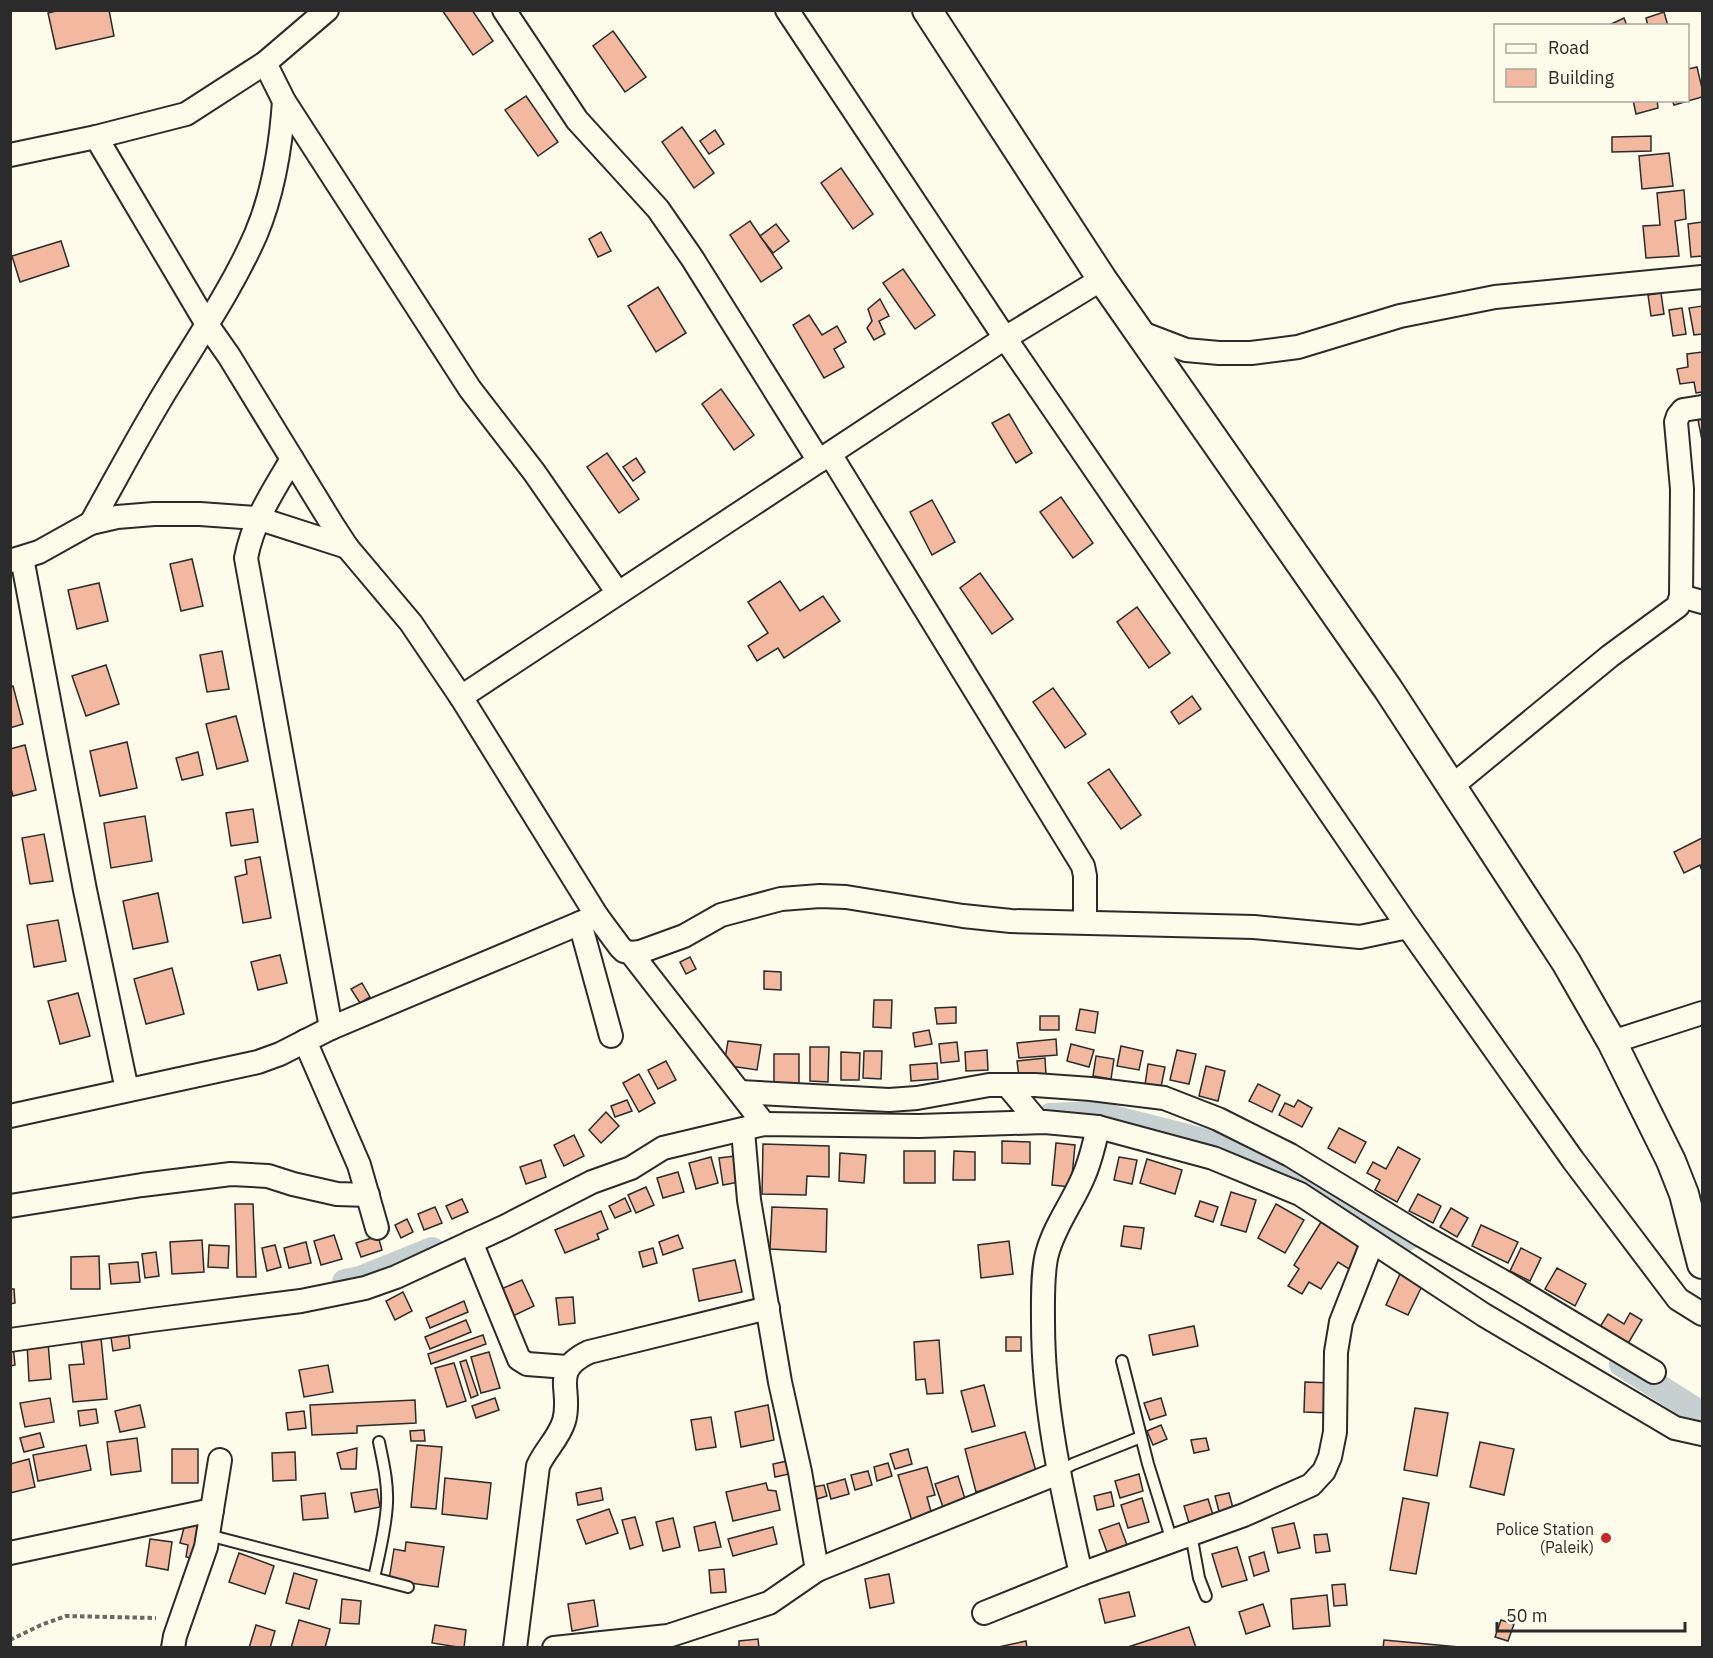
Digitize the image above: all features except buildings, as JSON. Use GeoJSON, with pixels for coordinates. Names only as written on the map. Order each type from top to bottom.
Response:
{"type":"FeatureCollection","features":[{"type":"Feature","properties":{"kind":"street"},"geometry":{"type":"LineString","coordinates":[[10,155],[96,137],[186,114],[265,63],[327,10]]}},
{"type":"Feature","properties":{"kind":"street"},"geometry":{"type":"LineString","coordinates":[[504,10],[577,120],[665,219],[825,457],[1083,866],[1085,922]]}},
{"type":"Feature","properties":{"kind":"street"},"geometry":{"type":"LineString","coordinates":[[787,10],[1005,338],[1408,927],[1573,1160],[1678,1299],[1702,1314]]}},
{"type":"Feature","properties":{"kind":"street"},"geometry":{"type":"LineString","coordinates":[[937,16],[1102,279],[1388,689],[1566,962],[1612,1042],[1671,1161],[1684,1194],[1702,1264]]}},
{"type":"Feature","properties":{"kind":"street"},"geometry":{"type":"LineString","coordinates":[[265,63],[284,101],[470,389],[534,472],[618,593]]}},
{"type":"Feature","properties":{"kind":"street"},"geometry":{"type":"LineString","coordinates":[[91,523],[169,385],[208,326],[256,234],[268,202],[282,139],[284,101]]}},
{"type":"Feature","properties":{"kind":"street"},"geometry":{"type":"LineString","coordinates":[[96,137],[208,326],[229,356],[347,547],[411,623],[461,697],[589,920],[611,1035]]}},
{"type":"Feature","properties":{"kind":"street"},"geometry":{"type":"LineString","coordinates":[[1139,332],[1186,350],[1219,354],[1251,354],[1298,347],[1400,316],[1495,297],[1702,277]]}},
{"type":"Feature","properties":{"kind":"street"},"geometry":{"type":"LineString","coordinates":[[461,697],[1005,338],[1102,279]]}},
{"type":"Feature","properties":{"kind":"street"},"geometry":{"type":"LineString","coordinates":[[1451,787],[1610,656],[1678,606],[1692,599],[1677,422],[1683,410],[1702,407]]}},
{"type":"Feature","properties":{"kind":"street"},"geometry":{"type":"LineString","coordinates":[[292,459],[257,519],[246,558],[331,1028]]}},
{"type":"Feature","properties":{"kind":"street"},"geometry":{"type":"LineString","coordinates":[[127,1090],[16,560],[39,552],[91,523],[117,517],[154,514],[200,514],[257,519],[347,547]]}},
{"type":"Feature","properties":{"kind":"street"},"geometry":{"type":"LineString","coordinates":[[589,920],[624,951],[631,953],[684,936],[721,915],[781,899],[810,897],[846,897],[963,916],[1011,921],[1254,927],[1360,937],[1408,927]]}},
{"type":"Feature","properties":{"kind":"street"},"geometry":{"type":"LineString","coordinates":[[10,1116],[258,1062],[280,1054],[331,1028],[589,920]]}},
{"type":"Feature","properties":{"kind":"street"},"geometry":{"type":"LineString","coordinates":[[631,953],[764,1124]]}},
{"type":"Feature","properties":{"kind":"street"},"geometry":{"type":"LineString","coordinates":[[1612,1042],[1702,1013]]}},
{"type":"Feature","properties":{"kind":"street"},"geometry":{"type":"LineString","coordinates":[[305,1041],[359,1165],[377,1228]]}},
{"type":"Feature","properties":{"kind":"street"},"geometry":{"type":"LineString","coordinates":[[743,1096],[889,1100],[917,1098],[989,1085],[1007,1085],[1090,1089],[1164,1098],[1218,1119],[1290,1155],[1654,1372]]}},
{"type":"Feature","properties":{"kind":"street"},"geometry":{"type":"LineString","coordinates":[[1007,1085],[1032,1116]]}},
{"type":"Feature","properties":{"kind":"street"},"geometry":{"type":"LineString","coordinates":[[10,1340],[301,1301],[365,1288],[396,1277],[471,1242],[592,1182],[631,1168],[663,1148],[764,1124],[919,1126],[1032,1116],[1098,1127],[1213,1158],[1299,1194],[1484,1315],[1675,1428],[1702,1434]]}},
{"type":"Feature","properties":{"kind":"street"},"geometry":{"type":"LineString","coordinates":[[1081,1574],[1058,1473],[1047,1405],[1042,1354],[1042,1305],[1047,1255],[1061,1220],[1081,1182],[1092,1154],[1098,1127]]}},
{"type":"Feature","properties":{"kind":"street"},"geometry":{"type":"LineString","coordinates":[[742,1131],[749,1200],[780,1383],[800,1472],[817,1570]]}},
{"type":"Feature","properties":{"kind":"street"},"geometry":{"type":"LineString","coordinates":[[10,1206],[131,1186],[231,1174],[268,1176],[337,1194],[368,1195]]}},
{"type":"Feature","properties":{"kind":"street"},"geometry":{"type":"LineString","coordinates":[[471,1242],[519,1359],[534,1365],[567,1367]]}},
{"type":"Feature","properties":{"kind":"street"},"geometry":{"type":"LineString","coordinates":[[984,1613],[1081,1574],[1244,1515],[1311,1485],[1324,1471],[1330,1457],[1335,1432],[1335,1352],[1341,1322],[1372,1243]]}},
{"type":"Feature","properties":{"kind":"street"},"geometry":{"type":"LineString","coordinates":[[515,1647],[538,1466],[565,1419],[567,1367],[573,1359],[589,1352],[768,1308]]}},
{"type":"Feature","properties":{"kind":"street"},"geometry":{"type":"LineString","coordinates":[[172,1647],[206,1548],[220,1460]]}},
{"type":"Feature","properties":{"kind":"street"},"geometry":{"type":"LineString","coordinates":[[554,1647],[645,1639],[685,1631],[769,1603],[817,1570],[1058,1473]]}},
{"type":"Feature","properties":{"kind":"street"},"geometry":{"type":"LineString","coordinates":[[10,1553],[212,1510]]}},
{"type":"Feature","properties":{"kind":"lane"},"geometry":{"type":"LineString","coordinates":[[1122,1361],[1141,1437],[1206,1596]]}},
{"type":"Feature","properties":{"kind":"lane"},"geometry":{"type":"LineString","coordinates":[[1058,1473],[1083,1459],[1141,1437]]}},
{"type":"Feature","properties":{"kind":"lane"},"geometry":{"type":"LineString","coordinates":[[374,1578],[387,1504],[386,1478],[379,1442]]}},
{"type":"Feature","properties":{"kind":"lane"},"geometry":{"type":"LineString","coordinates":[[208,1535],[408,1587]]}},
{"type":"Feature","properties":{"kind":"path"},"geometry":{"type":"LineString","coordinates":[[10,1640],[66,1616],[181,1619]]}},
{"type":"Feature","properties":{"kind":"waterway"},"geometry":{"type":"LineString","coordinates":[[1050,1116],[1097,1114],[1235,1149],[1407,1238]]}},
{"type":"Feature","properties":{"kind":"waterway"},"geometry":{"type":"LineString","coordinates":[[345,1282],[360,1279],[432,1250]]}},
{"type":"Feature","properties":{"kind":"waterway"},"geometry":{"type":"LineString","coordinates":[[1622,1364],[1695,1410]]}},
{"type":"Feature","properties":{"kind":"place","name":"Police Station (Paleik)"},"geometry":{"type":"Point","coordinates":[1606,1538]}}]}
